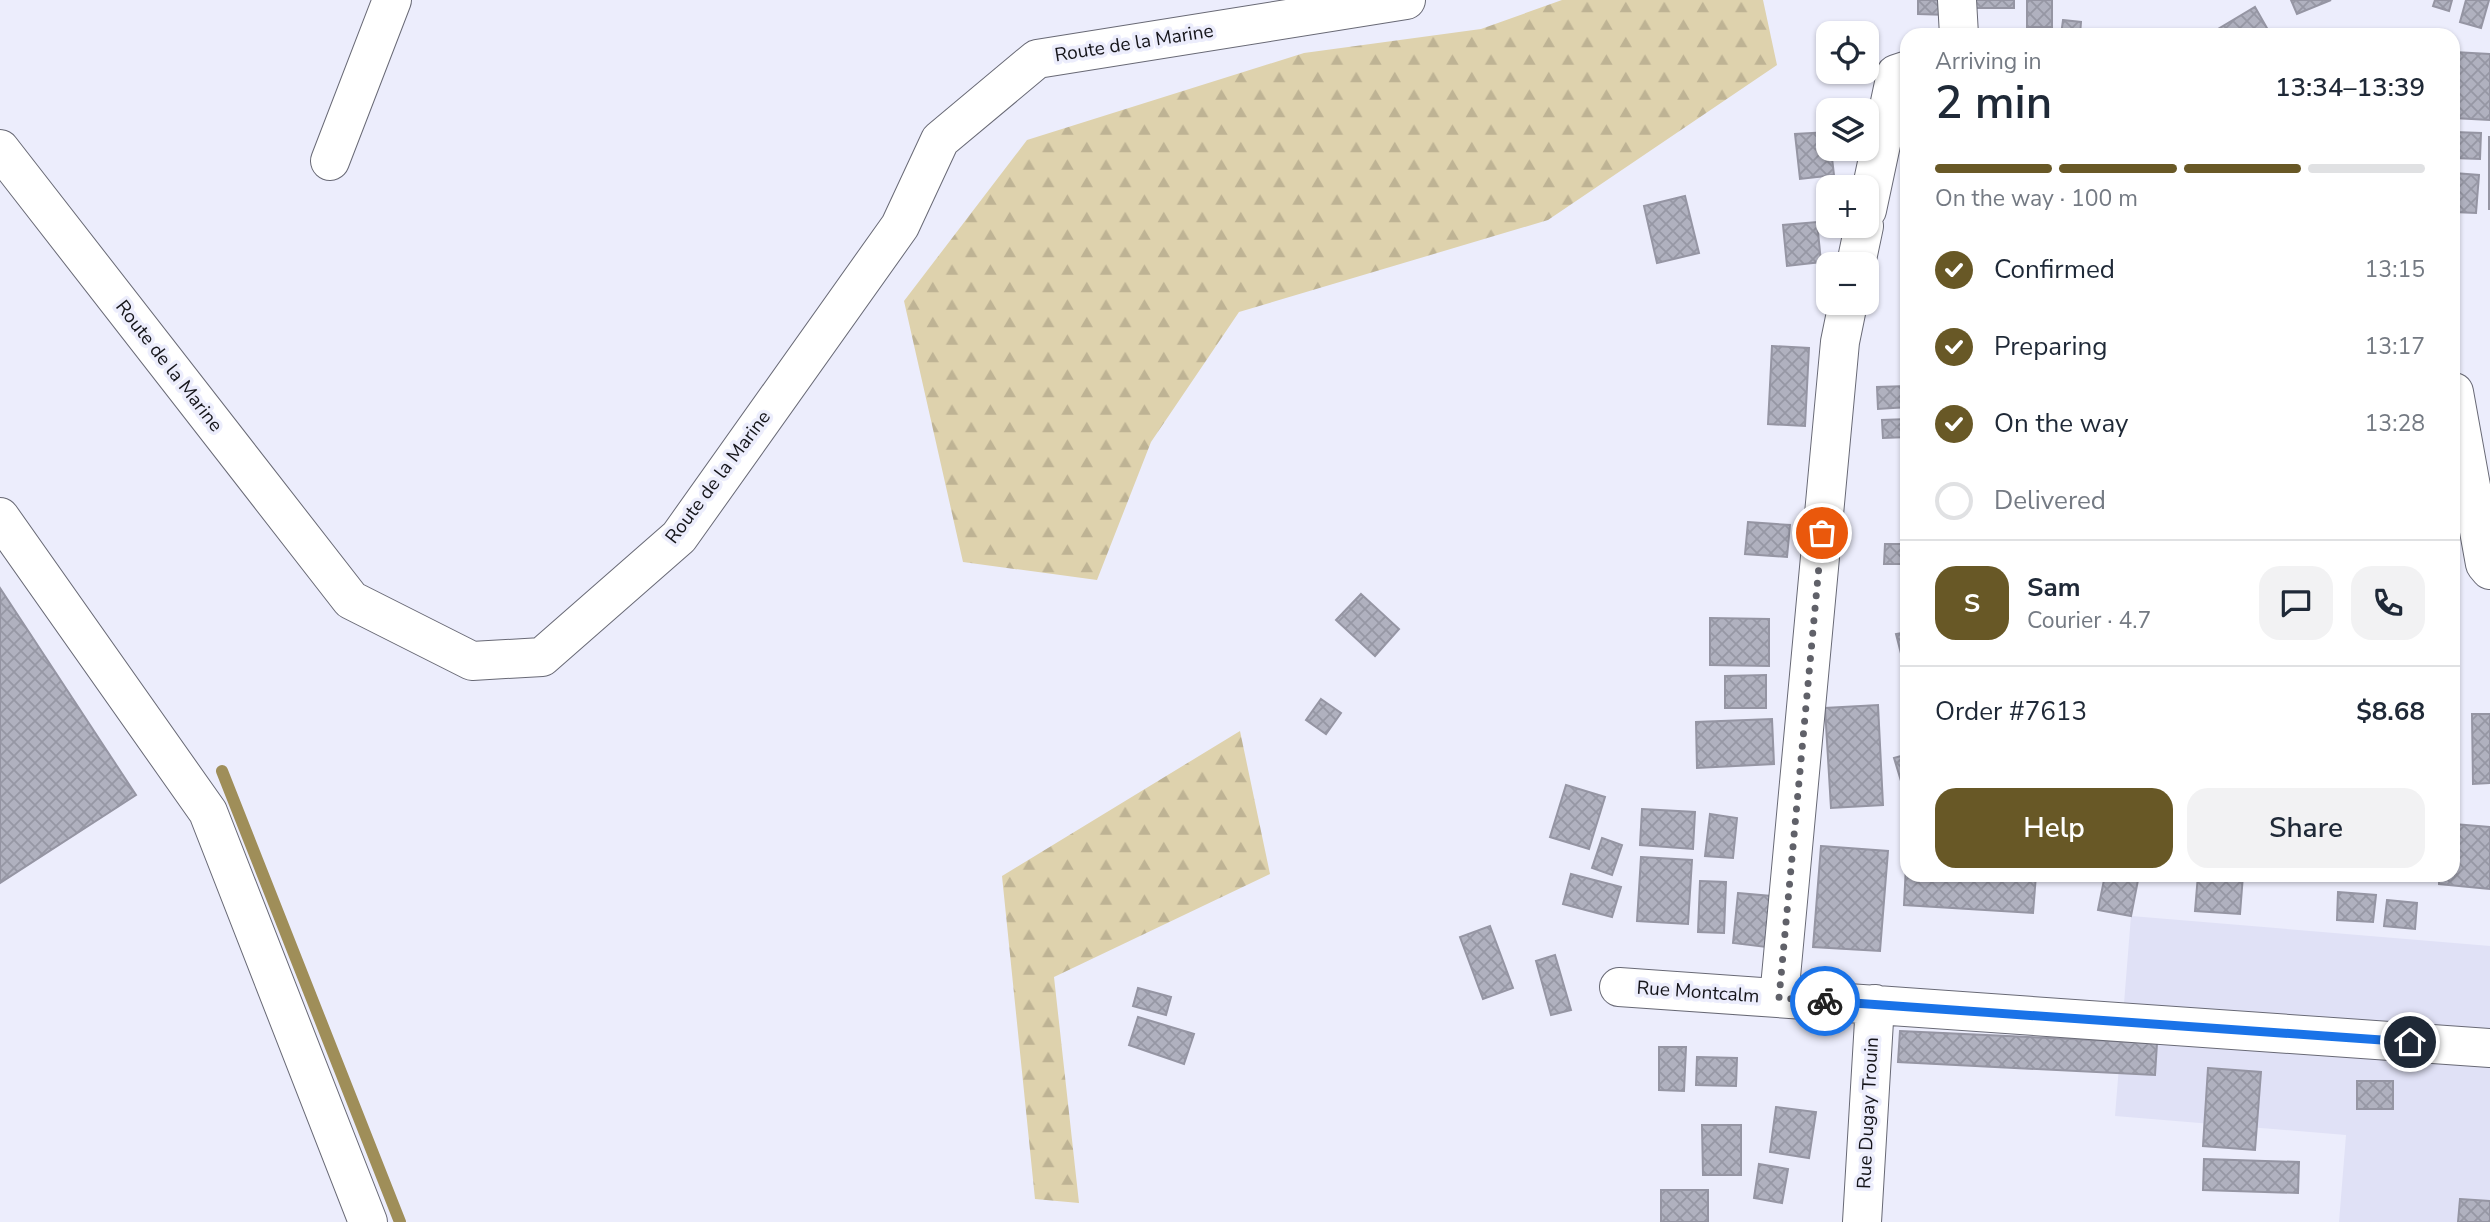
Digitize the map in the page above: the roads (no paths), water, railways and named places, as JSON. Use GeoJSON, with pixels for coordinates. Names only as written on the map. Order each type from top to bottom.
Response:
{"type":"FeatureCollection","features":[{"type":"Feature","properties":{"kind":"street"},"geometry":{"type":"LineString","coordinates":[[330,161],[392,0]]}},
{"type":"Feature","properties":{"kind":"street","name":"Route de la Marine"},"geometry":{"type":"LineString","coordinates":[[0,149],[351,600],[472,661],[542,657],[678,537],[900,226],[940,140],[1037,59],[1406,0]]}},
{"type":"Feature","properties":{"kind":"street"},"geometry":{"type":"LineString","coordinates":[[1957,0],[1959,28]]}},
{"type":"Feature","properties":{"kind":"street"},"geometry":{"type":"LineString","coordinates":[[1874,175],[1896,74],[1900,73]]}},
{"type":"Feature","properties":{"kind":"street"},"geometry":{"type":"LineString","coordinates":[[1779,998],[1840,342],[1846,315]]}},
{"type":"Feature","properties":{"kind":"street"},"geometry":{"type":"LineString","coordinates":[[2460,425],[2485,564],[2490,570]]}},
{"type":"Feature","properties":{"kind":"street"},"geometry":{"type":"LineString","coordinates":[[0,517],[208,812],[368,1222]]}},
{"type":"Feature","properties":{"kind":"street","name":"Rue Montcalm"},"geometry":{"type":"LineString","coordinates":[[1619,987],[2490,1048]]}},
{"type":"Feature","properties":{"kind":"street","name":"Rue Dugay Trouin"},"geometry":{"type":"LineString","coordinates":[[1862,1222],[1875,1004]]}},
{"type":"Feature","properties":{"kind":"waterway"},"geometry":{"type":"LineString","coordinates":[[222,771],[400,1222]]}}]}
